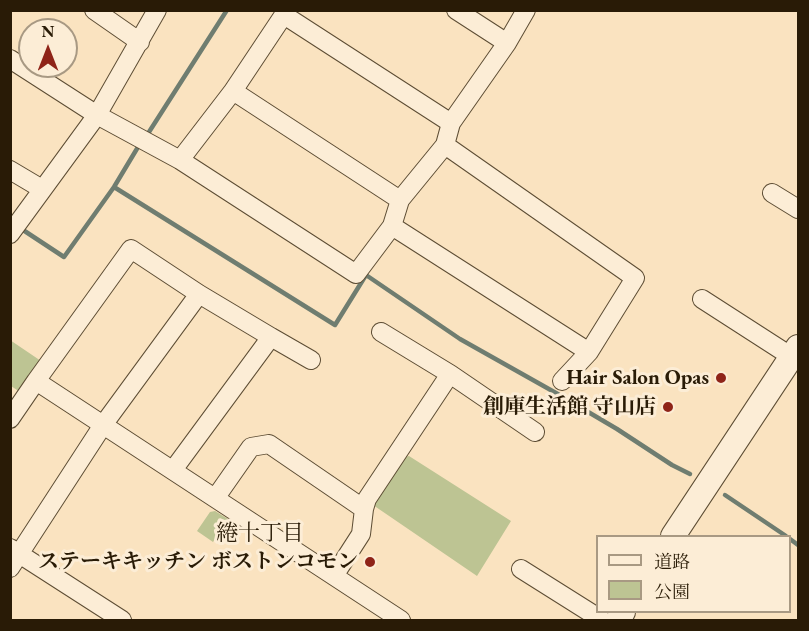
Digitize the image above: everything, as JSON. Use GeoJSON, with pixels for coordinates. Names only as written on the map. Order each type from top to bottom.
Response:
{"type":"FeatureCollection","features":[{"type":"Feature","properties":{"kind":"street"},"geometry":{"type":"LineString","coordinates":[[94,10],[140,42]]}},
{"type":"Feature","properties":{"kind":"street"},"geometry":{"type":"LineString","coordinates":[[10,234],[97,115],[158,10]]}},
{"type":"Feature","properties":{"kind":"street"},"geometry":{"type":"LineString","coordinates":[[456,10],[507,43]]}},
{"type":"Feature","properties":{"kind":"street"},"geometry":{"type":"LineString","coordinates":[[10,59],[97,115],[180,160],[357,274],[392,226],[400,200],[445,145],[452,123],[507,43],[526,10]]}},
{"type":"Feature","properties":{"kind":"street"},"geometry":{"type":"LineString","coordinates":[[180,160],[233,91],[285,13],[452,123]]}},
{"type":"Feature","properties":{"kind":"street"},"geometry":{"type":"LineString","coordinates":[[233,91],[400,200]]}},
{"type":"Feature","properties":{"kind":"street"},"geometry":{"type":"LineString","coordinates":[[445,145],[635,278],[589,351],[562,381]]}},
{"type":"Feature","properties":{"kind":"street"},"geometry":{"type":"LineString","coordinates":[[10,170],[42,189]]}},
{"type":"Feature","properties":{"kind":"street"},"geometry":{"type":"LineString","coordinates":[[771,193],[798,209]]}},
{"type":"Feature","properties":{"kind":"street"},"geometry":{"type":"LineString","coordinates":[[392,226],[589,351]]}},
{"type":"Feature","properties":{"kind":"street"},"geometry":{"type":"LineString","coordinates":[[10,419],[131,249],[199,294],[311,360]]}},
{"type":"Feature","properties":{"kind":"street"},"geometry":{"type":"LineString","coordinates":[[123,621],[14,557],[103,425],[199,294]]}},
{"type":"Feature","properties":{"kind":"street"},"geometry":{"type":"LineString","coordinates":[[674,535],[795,352],[702,299]]}},
{"type":"Feature","properties":{"kind":"street"},"geometry":{"type":"LineString","coordinates":[[381,332],[450,374],[535,432]]}},
{"type":"Feature","properties":{"kind":"street"},"geometry":{"type":"LineString","coordinates":[[173,470],[271,337]]}},
{"type":"Feature","properties":{"kind":"street"},"geometry":{"type":"LineString","coordinates":[[334,576],[362,534],[367,499],[450,374]]}},
{"type":"Feature","properties":{"kind":"street"},"geometry":{"type":"LineString","coordinates":[[36,381],[216,497],[400,621]]}},
{"type":"Feature","properties":{"kind":"street"},"geometry":{"type":"LineString","coordinates":[[216,497],[251,447],[269,444],[364,509]]}},
{"type":"Feature","properties":{"kind":"street"},"geometry":{"type":"LineString","coordinates":[[521,568],[602,621]]}},
{"type":"Feature","properties":{"kind":"green space"},"geometry":{"type":"Polygon","coordinates":[[[10,340],[41,361],[20,392],[11,386],[10,340]]]}},
{"type":"Feature","properties":{"kind":"green space"},"geometry":{"type":"Polygon","coordinates":[[[409,456],[511,521],[477,576],[373,505],[405,457],[409,456]]]}},
{"type":"Feature","properties":{"kind":"green space"},"geometry":{"type":"Polygon","coordinates":[[[215,511],[228,519],[213,542],[197,531],[210,512],[215,511]]]}},
{"type":"Feature","properties":{"kind":"waterway"},"geometry":{"type":"LineString","coordinates":[[149,132],[227,10]]}},
{"type":"Feature","properties":{"kind":"waterway"},"geometry":{"type":"LineString","coordinates":[[20,228],[64,257],[114,187],[138,147]]}},
{"type":"Feature","properties":{"kind":"waterway"},"geometry":{"type":"LineString","coordinates":[[114,187],[335,325],[366,275],[460,339],[556,393],[690,474]]}},
{"type":"Feature","properties":{"kind":"waterway"},"geometry":{"type":"LineString","coordinates":[[725,495],[785,535]]}},
{"type":"Feature","properties":{"kind":"waterway"},"geometry":{"type":"LineString","coordinates":[[791,540],[798,545]]}},
{"type":"Feature","properties":{"kind":"place","name":"Hair Salon Opas"},"geometry":{"type":"Point","coordinates":[721,378]}},
{"type":"Feature","properties":{"kind":"place","name":"創庫生活館 守山店"},"geometry":{"type":"Point","coordinates":[668,407]}},
{"type":"Feature","properties":{"kind":"place","name":"ステーキキッチン ボストンコモン"},"geometry":{"type":"Point","coordinates":[370,562]}},
{"type":"Feature","properties":{"kind":"district","name":"綣十丁目"},"geometry":{"type":"Point","coordinates":[260,534]}}]}
